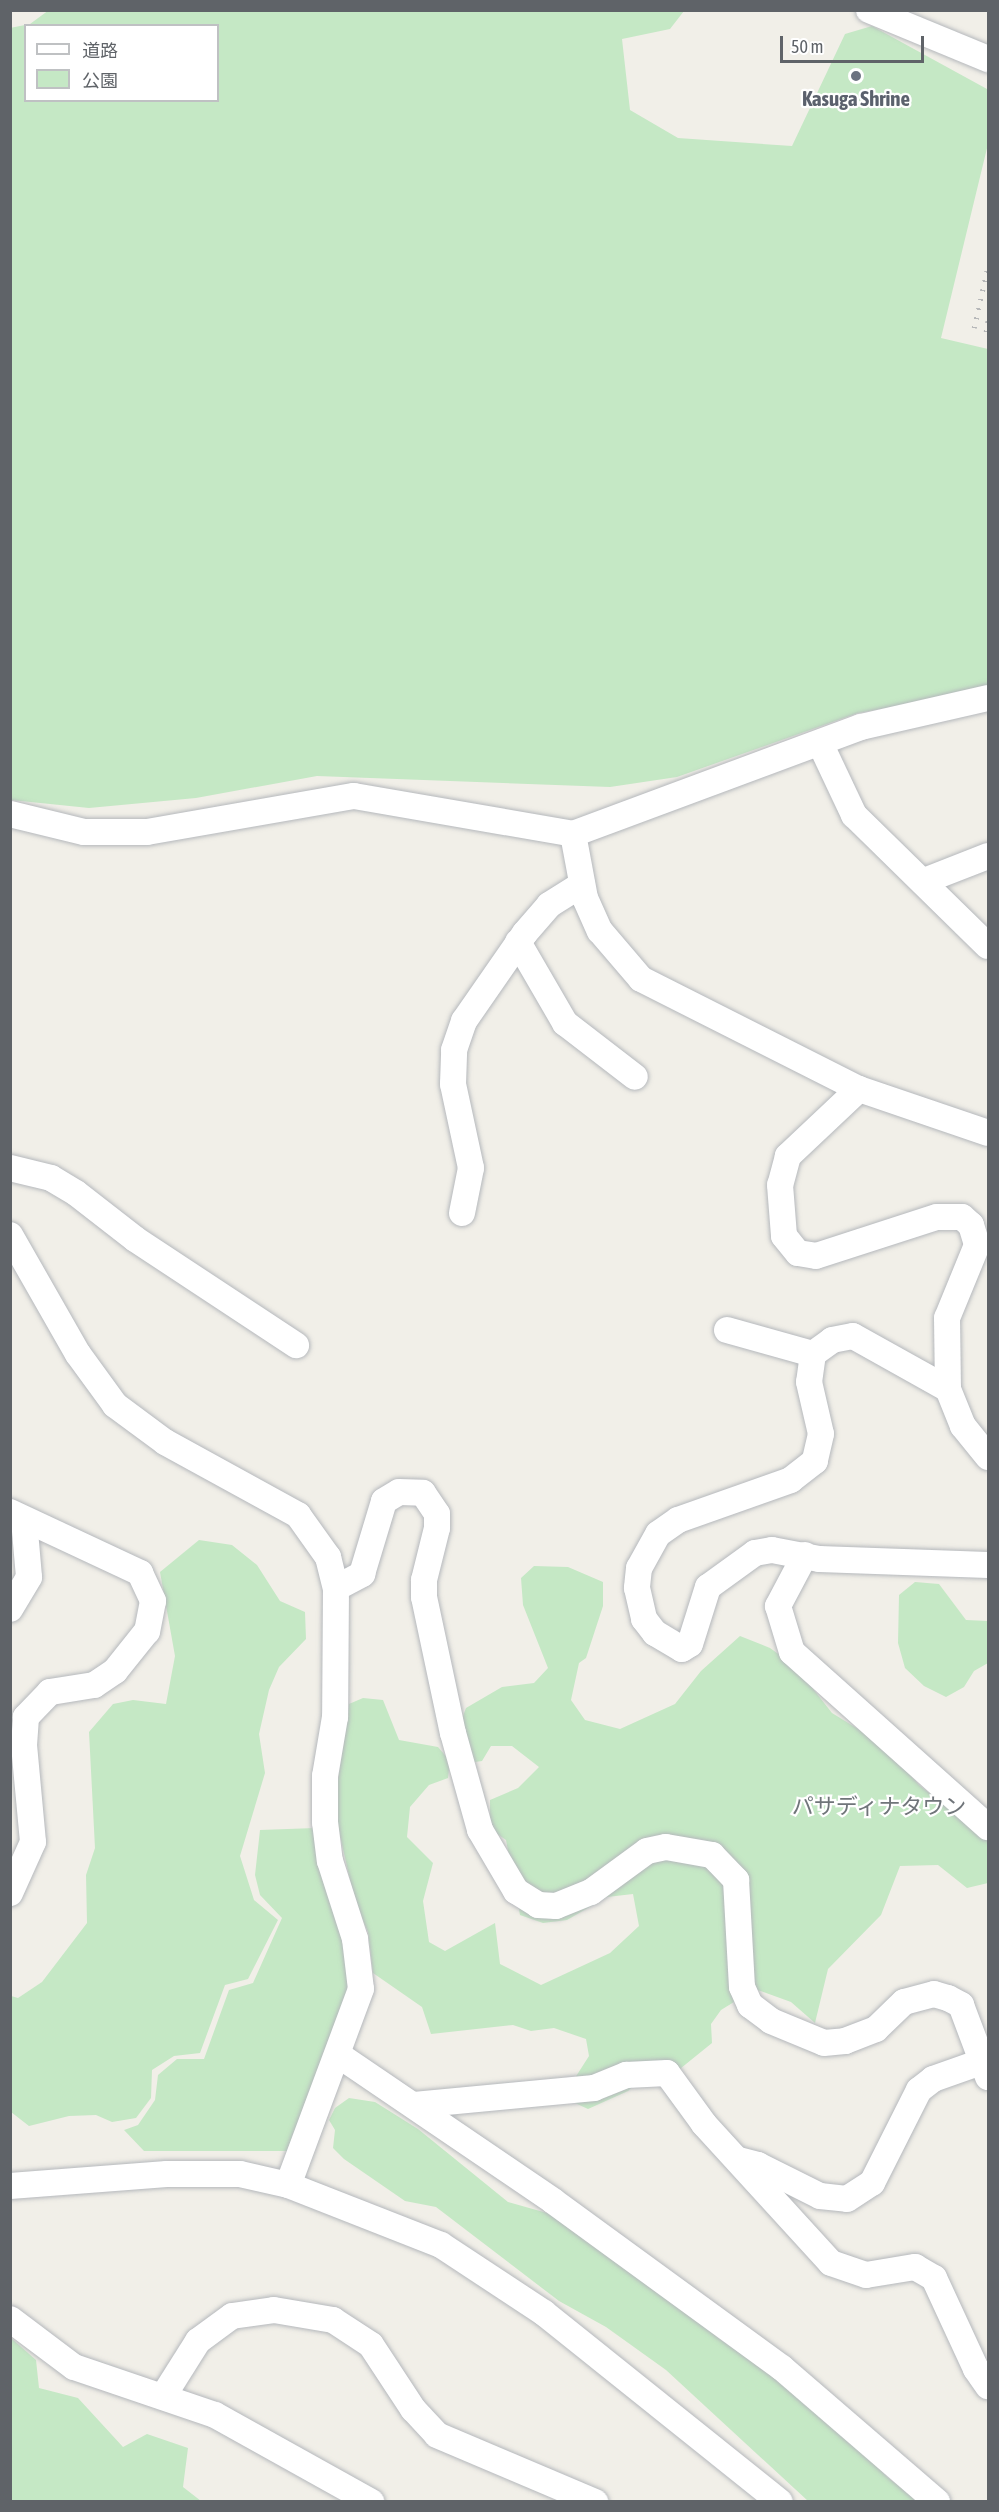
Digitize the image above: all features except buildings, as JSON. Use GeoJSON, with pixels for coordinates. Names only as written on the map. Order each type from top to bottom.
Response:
{"type":"FeatureCollection","features":[{"type":"Feature","properties":{"kind":"street"},"geometry":{"type":"LineString","coordinates":[[869,10],[988,59]]}},
{"type":"Feature","properties":{"kind":"street"},"geometry":{"type":"LineString","coordinates":[[10,813],[84,832],[147,832],[354,796],[573,834],[861,727],[988,698]]}},
{"type":"Feature","properties":{"kind":"street"},"geometry":{"type":"LineString","coordinates":[[820,743],[854,815],[988,946]]}},
{"type":"Feature","properties":{"kind":"street"},"geometry":{"type":"LineString","coordinates":[[573,834],[582,885],[600,931],[641,979],[859,1089],[988,1133]]}},
{"type":"Feature","properties":{"kind":"street"},"geometry":{"type":"LineString","coordinates":[[924,882],[988,856]]}},
{"type":"Feature","properties":{"kind":"street"},"geometry":{"type":"LineString","coordinates":[[462,1213],[471,1168],[453,1083],[454,1050],[464,1021],[518,942],[549,905],[582,885]]}},
{"type":"Feature","properties":{"kind":"street"},"geometry":{"type":"LineString","coordinates":[[518,942],[565,1023],[635,1077]]}},
{"type":"Feature","properties":{"kind":"street"},"geometry":{"type":"LineString","coordinates":[[859,1089],[788,1156],[780,1185],[784,1236],[798,1253],[816,1257],[938,1217],[962,1216],[971,1225],[977,1245],[947,1318],[948,1389],[963,1426],[988,1456]]}},
{"type":"Feature","properties":{"kind":"street"},"geometry":{"type":"LineString","coordinates":[[10,1168],[51,1178],[76,1193],[135,1239],[296,1345]]}},
{"type":"Feature","properties":{"kind":"street"},"geometry":{"type":"LineString","coordinates":[[10,1234],[19,1270],[115,1405],[165,1442],[298,1515],[328,1557],[336,1588],[335,1718],[325,1776],[325,1822],[330,1861],[362,1970],[361,1989],[340,2056],[312,2113],[288,2185]]}},
{"type":"Feature","properties":{"kind":"street"},"geometry":{"type":"LineString","coordinates":[[727,1330],[813,1354]]}},
{"type":"Feature","properties":{"kind":"street"},"geometry":{"type":"LineString","coordinates":[[948,1389],[853,1336],[832,1340],[813,1354],[809,1383],[821,1434],[815,1461],[791,1480],[678,1520],[658,1534],[639,1568],[637,1588],[644,1618],[655,1633],[682,1649],[690,1644],[700,1603],[718,1576],[755,1553],[772,1550],[805,1555],[988,1565]]}},
{"type":"Feature","properties":{"kind":"street"},"geometry":{"type":"LineString","coordinates":[[336,1588],[362,1574],[384,1502],[399,1492],[423,1493],[437,1514],[437,1528],[424,1580],[424,1597],[453,1733],[480,1830],[516,1892],[538,1905],[556,1906],[591,1892],[647,1851],[666,1847],[712,1855],[736,1880],[742,1987],[750,2005],[771,2021],[824,2043],[860,2037],[876,2029],[904,2002],[934,1994],[961,2005],[985,2069],[933,2079],[920,2090],[872,2183],[847,2199],[820,2196],[758,2164],[738,2160]]}},
{"type":"Feature","properties":{"kind":"street"},"geometry":{"type":"LineString","coordinates":[[10,1609],[29,1578],[17,1516]]}},
{"type":"Feature","properties":{"kind":"street"},"geometry":{"type":"LineString","coordinates":[[10,1893],[33,1842],[24,1745],[26,1717],[50,1692],[94,1685],[115,1671],[147,1631],[153,1601],[140,1573],[17,1516]]}},
{"type":"Feature","properties":{"kind":"street"},"geometry":{"type":"LineString","coordinates":[[805,1555],[778,1606],[792,1652],[988,1827]]}},
{"type":"Feature","properties":{"kind":"street"},"geometry":{"type":"LineString","coordinates":[[340,2056],[414,2104],[782,2368],[937,2502]]}},
{"type":"Feature","properties":{"kind":"street"},"geometry":{"type":"LineString","coordinates":[[414,2104],[594,2088],[656,2070],[676,2081],[704,2124],[831,2263],[866,2275],[915,2267],[934,2278],[975,2369],[988,2386]]}},
{"type":"Feature","properties":{"kind":"street"},"geometry":{"type":"LineString","coordinates":[[10,2186],[210,2172],[288,2185],[441,2245],[494,2276],[780,2502]]}},
{"type":"Feature","properties":{"kind":"street"},"geometry":{"type":"LineString","coordinates":[[164,2395],[198,2341],[232,2316],[274,2310],[333,2320],[371,2345],[413,2409],[437,2435],[595,2502]]}},
{"type":"Feature","properties":{"kind":"street"},"geometry":{"type":"LineString","coordinates":[[10,2319],[74,2367],[164,2395],[215,2415],[371,2502]]}},
{"type":"Feature","properties":{"kind":"green space"},"geometry":{"type":"Polygon","coordinates":[[[49,10],[684,11],[670,29],[622,39],[630,110],[678,138],[792,146],[845,34],[872,26],[987,89],[988,144],[941,338],[988,349],[988,690],[858,713],[677,777],[610,787],[317,776],[196,798],[89,808],[11,800],[10,28],[24,25],[24,102],[219,102],[219,24],[30,24],[49,10]]]}},
{"type":"Feature","properties":{"kind":"green space"},"geometry":{"type":"Polygon","coordinates":[[[199,1540],[232,1545],[257,1565],[280,1601],[305,1612],[306,1639],[279,1667],[269,1690],[259,1734],[265,1773],[240,1856],[254,1900],[278,1920],[248,1979],[225,1985],[200,2053],[174,2056],[152,2070],[151,2098],[136,2118],[112,2122],[96,2115],[69,2116],[29,2126],[11,2112],[11,1996],[18,1998],[42,1982],[87,1923],[86,1875],[95,1848],[89,1732],[113,1704],[133,1700],[166,1704],[175,1656],[160,1572],[199,1540]]]}},
{"type":"Feature","properties":{"kind":"green space"},"geometry":{"type":"Polygon","coordinates":[[[534,1566],[568,1567],[603,1582],[603,1606],[586,1658],[579,1663],[571,1700],[585,1720],[620,1729],[675,1704],[701,1671],[740,1636],[770,1648],[795,1666],[832,1713],[884,1745],[919,1785],[988,1840],[988,1883],[967,1888],[938,1865],[900,1866],[881,1915],[828,1969],[815,2023],[791,2002],[755,1989],[721,2010],[711,2024],[712,2043],[665,2081],[641,2079],[628,2091],[588,2109],[575,2103],[573,2081],[589,2056],[586,2039],[554,2028],[531,2031],[513,2025],[431,2034],[422,2007],[373,1973],[368,1932],[355,1902],[334,1809],[349,1704],[363,1698],[383,1700],[399,1740],[438,1747],[450,1761],[448,1778],[429,1785],[410,1807],[407,1837],[433,1863],[423,1901],[429,1942],[445,1951],[495,1923],[500,1964],[541,1985],[610,1953],[639,1926],[633,1894],[607,1897],[567,1920],[543,1923],[520,1915],[506,1840],[490,1829],[490,1800],[518,1788],[539,1767],[512,1746],[491,1746],[482,1761],[468,1763],[460,1724],[466,1708],[502,1687],[534,1683],[548,1668],[523,1605],[521,1578],[534,1566]]]}},
{"type":"Feature","properties":{"kind":"green space"},"geometry":{"type":"Polygon","coordinates":[[[915,1582],[939,1584],[966,1620],[988,1621],[988,1663],[974,1671],[964,1687],[946,1697],[924,1686],[905,1668],[898,1643],[899,1595],[915,1582]]]}},
{"type":"Feature","properties":{"kind":"green space"},"geometry":{"type":"Polygon","coordinates":[[[315,1828],[352,1972],[333,2040],[291,2151],[144,2151],[124,2130],[138,2125],[155,2100],[158,2075],[177,2059],[204,2059],[229,1990],[253,1983],[282,1918],[260,1895],[255,1875],[260,1830],[315,1828]]]}},
{"type":"Feature","properties":{"kind":"green space"},"geometry":{"type":"Polygon","coordinates":[[[349,2098],[375,2102],[418,2129],[508,2202],[554,2215],[580,2228],[721,2340],[796,2392],[851,2438],[887,2477],[919,2501],[808,2501],[666,2370],[606,2327],[559,2301],[436,2207],[405,2201],[344,2159],[333,2148],[335,2130],[329,2120],[335,2108],[349,2098]]]}},
{"type":"Feature","properties":{"kind":"green space"},"geometry":{"type":"Polygon","coordinates":[[[11,2338],[36,2360],[39,2388],[78,2398],[123,2447],[147,2434],[188,2448],[183,2487],[201,2501],[11,2501],[11,2338]]]}},
{"type":"Feature","properties":{"kind":"railway"},"geometry":{"type":"LineString","coordinates":[[974,328],[988,265]]}},
{"type":"Feature","properties":{"kind":"railway"},"geometry":{"type":"LineString","coordinates":[[986,332],[988,319]]}},
{"type":"Feature","properties":{"kind":"place","name":"Kasuga Shrine"},"geometry":{"type":"Point","coordinates":[856,76]}},
{"type":"Feature","properties":{"kind":"district","name":"パサディナタウン"},"geometry":{"type":"Point","coordinates":[879,1807]}}]}
